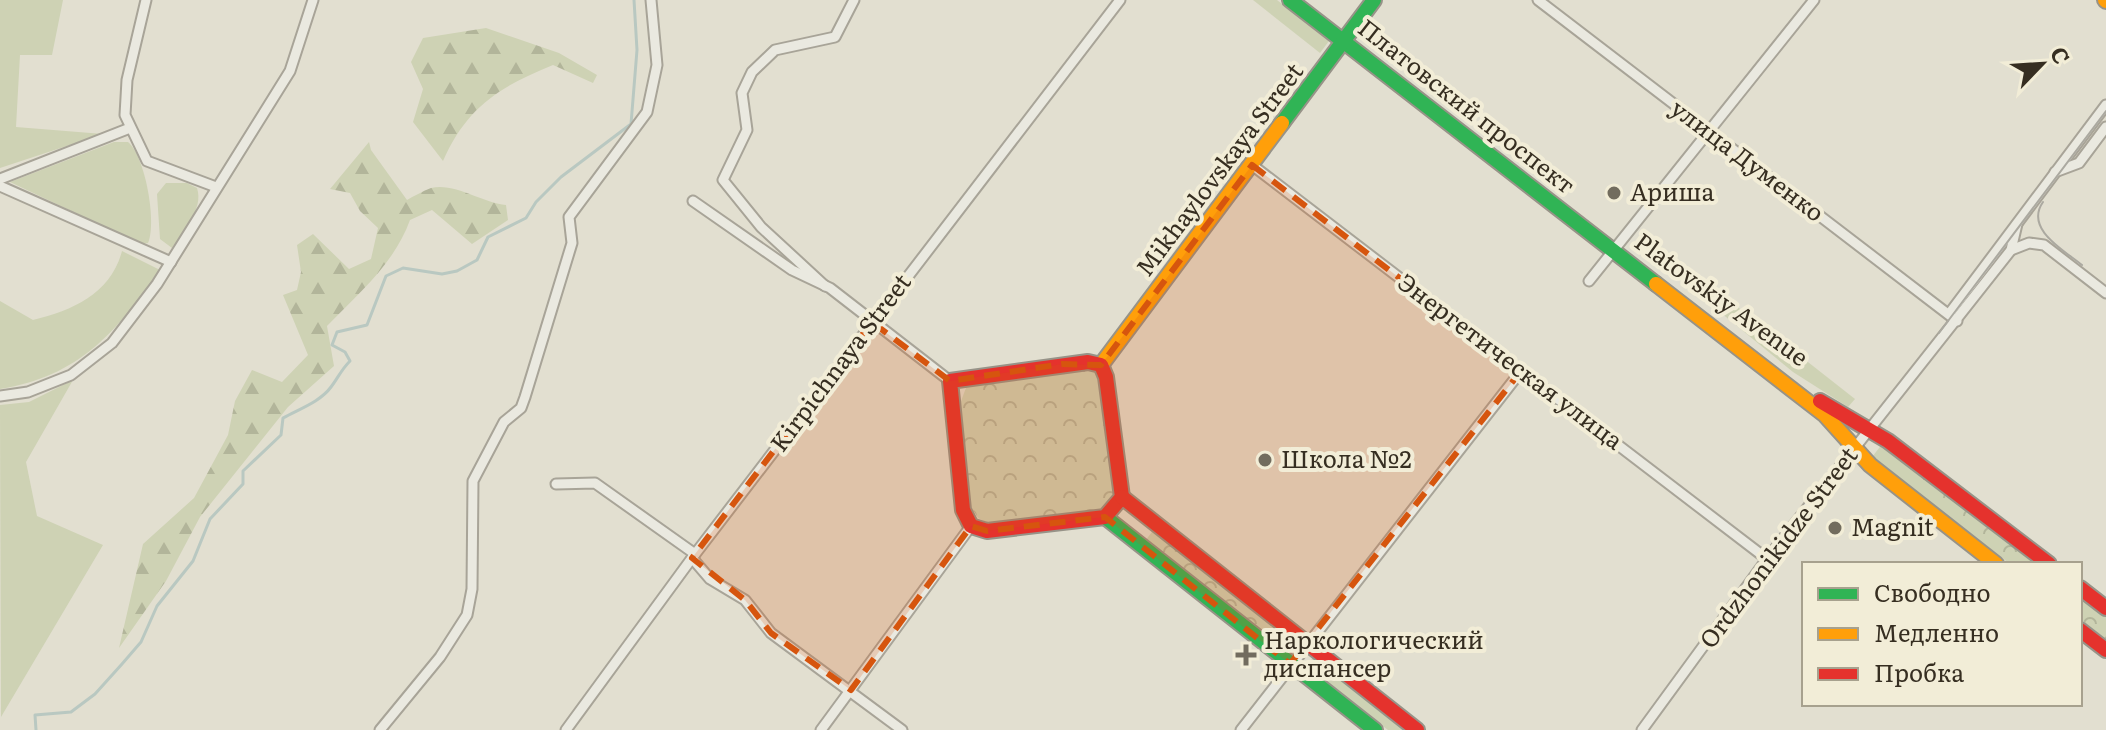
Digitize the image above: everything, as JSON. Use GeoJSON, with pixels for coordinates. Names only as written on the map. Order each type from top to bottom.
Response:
{"type":"FeatureCollection","features":[{"type":"Feature","properties":{"kind":"street"},"geometry":{"type":"LineString","coordinates":[[146,0],[127,80],[125,115],[147,161],[216,187]]}},
{"type":"Feature","properties":{"kind":"street"},"geometry":{"type":"LineString","coordinates":[[0,396],[28,392],[71,375],[112,343],[171,262],[290,71],[313,0]]}},
{"type":"Feature","properties":{"kind":"street"},"geometry":{"type":"LineString","coordinates":[[380,730],[440,657],[467,615],[472,589],[473,481],[504,422],[521,408],[525,397],[572,243],[569,217],[647,112],[657,65],[651,0]]}},
{"type":"Feature","properties":{"kind":"street"},"geometry":{"type":"LineString","coordinates":[[854,0],[835,37],[775,50],[752,72],[742,93],[747,130],[723,180],[761,227],[825,286],[950,381],[1062,364],[1088,362],[1101,365],[1106,377],[1122,497],[1305,645],[1417,730]]}},
{"type":"Feature","properties":{"kind":"street","name":"Kirpichnaya Street"},"geometry":{"type":"LineString","coordinates":[[566,730],[693,556],[1120,0]]}},
{"type":"Feature","properties":{"kind":"street","name":"Платовский проспект"},"geometry":{"type":"LineString","coordinates":[[1290,0],[1614,249]]}},
{"type":"Feature","properties":{"kind":"street","name":"Mikhaylovskaya Street"},"geometry":{"type":"LineString","coordinates":[[1101,365],[1374,0]]}},
{"type":"Feature","properties":{"kind":"street","name":"улица Думенко"},"geometry":{"type":"LineString","coordinates":[[1538,0],[1953,317]]}},
{"type":"Feature","properties":{"kind":"street"},"geometry":{"type":"LineString","coordinates":[[1589,281],[1814,0]]}},
{"type":"Feature","properties":{"kind":"street"},"geometry":{"type":"LineString","coordinates":[[1953,317],[2017,224],[2106,105]]}},
{"type":"Feature","properties":{"kind":"street"},"geometry":{"type":"LineString","coordinates":[[2055,172],[2079,163],[2106,127]]}},
{"type":"Feature","properties":{"kind":"street"},"geometry":{"type":"LineString","coordinates":[[0,179],[130,128]]}},
{"type":"Feature","properties":{"kind":"street","name":"Энергетическая улица"},"geometry":{"type":"LineString","coordinates":[[1252,165],[1767,559]]}},
{"type":"Feature","properties":{"kind":"street"},"geometry":{"type":"LineString","coordinates":[[0,186],[171,262]]}},
{"type":"Feature","properties":{"kind":"street"},"geometry":{"type":"LineString","coordinates":[[693,201],[781,263],[825,286]]}},
{"type":"Feature","properties":{"kind":"street"},"geometry":{"type":"LineString","coordinates":[[2011,250],[2017,224]]}},
{"type":"Feature","properties":{"kind":"street"},"geometry":{"type":"LineString","coordinates":[[1953,317],[2011,250],[2029,243],[2044,245],[2106,293]]}},
{"type":"Feature","properties":{"kind":"street","name":"Platovskiy Avenue"},"geometry":{"type":"LineString","coordinates":[[1614,249],[1634,258],[1831,409],[1888,441],[2046,562]]}},
{"type":"Feature","properties":{"kind":"street","name":"Platovskiy Avenue"},"geometry":{"type":"LineString","coordinates":[[1614,249],[1825,415],[1870,465],[1993,562]]}},
{"type":"Feature","properties":{"kind":"street","name":"Ordzhonikidze Street"},"geometry":{"type":"LineString","coordinates":[[1642,730],[1767,559],[1953,317]]}},
{"type":"Feature","properties":{"kind":"street"},"geometry":{"type":"LineString","coordinates":[[1241,730],[1521,371]]}},
{"type":"Feature","properties":{"kind":"street"},"geometry":{"type":"LineString","coordinates":[[950,381],[963,510],[971,526],[987,531],[1105,517],[1122,497]]}},
{"type":"Feature","properties":{"kind":"street"},"geometry":{"type":"LineString","coordinates":[[556,484],[595,483],[693,556],[710,579],[745,600],[771,633],[902,730]]}},
{"type":"Feature","properties":{"kind":"street"},"geometry":{"type":"LineString","coordinates":[[1105,517],[1375,730]]}},
{"type":"Feature","properties":{"kind":"street"},"geometry":{"type":"LineString","coordinates":[[821,730],[971,526]]}},
{"type":"Feature","properties":{"kind":"street"},"geometry":{"type":"LineString","coordinates":[[2082,591],[2106,608]]}},
{"type":"Feature","properties":{"kind":"street"},"geometry":{"type":"LineString","coordinates":[[2082,632],[2106,650]]}},
{"type":"Feature","properties":{"kind":"highlighted area"},"geometry":{"type":"Polygon","coordinates":[[[1252,165],[1521,371],[1290,664],[1105,517],[987,531],[971,526],[851,690],[771,633],[745,600],[692,558],[872,322],[950,381],[1062,364],[1101,365],[1252,165]]]}},
{"type":"Feature","properties":{"kind":"green space"},"geometry":{"type":"Polygon","coordinates":[[[0,0],[63,0],[52,55],[20,55],[16,127],[103,134],[0,168],[0,0]]]}},
{"type":"Feature","properties":{"kind":"green space"},"geometry":{"type":"Polygon","coordinates":[[[1253,0],[1277,0],[1329,41],[1320,53],[1253,0]]]}},
{"type":"Feature","properties":{"kind":"green space"},"geometry":{"type":"Polygon","coordinates":[[[486,28],[559,53],[597,75],[593,83],[553,65],[516,82],[474,113],[452,142],[443,161],[413,122],[423,89],[411,62],[423,38],[486,28]]]}},
{"type":"Feature","properties":{"kind":"green space"},"geometry":{"type":"Polygon","coordinates":[[[114,142],[128,142],[140,161],[150,206],[148,243],[141,244],[10,182],[114,142]]]}},
{"type":"Feature","properties":{"kind":"green space"},"geometry":{"type":"Polygon","coordinates":[[[369,142],[371,150],[407,200],[431,188],[449,188],[506,205],[508,220],[472,244],[432,210],[410,220],[385,264],[327,326],[334,366],[288,407],[200,517],[166,581],[119,648],[143,544],[194,498],[228,435],[235,401],[252,370],[282,382],[308,355],[283,295],[297,290],[301,272],[297,245],[313,234],[349,269],[371,259],[378,228],[360,211],[350,193],[330,189],[369,142]]]}},
{"type":"Feature","properties":{"kind":"green space"},"geometry":{"type":"Polygon","coordinates":[[[166,183],[187,183],[197,188],[198,196],[191,220],[172,248],[160,239],[157,194],[166,183]]]}},
{"type":"Feature","properties":{"kind":"green space"},"geometry":{"type":"Polygon","coordinates":[[[1651,239],[1855,399],[1848,407],[1793,372],[1643,249],[1651,239]]]}},
{"type":"Feature","properties":{"kind":"green space"},"geometry":{"type":"Polygon","coordinates":[[[122,251],[160,270],[111,332],[74,362],[52,374],[0,389],[0,301],[33,320],[63,311],[100,289],[117,266],[122,251]]]}},
{"type":"Feature","properties":{"kind":"green space"},"geometry":{"type":"Polygon","coordinates":[[[1083,369],[1097,373],[1103,384],[1116,488],[1108,506],[1095,513],[990,524],[978,518],[970,505],[960,404],[967,385],[1083,369]]]}},
{"type":"Feature","properties":{"kind":"green space"},"geometry":{"type":"Polygon","coordinates":[[[73,380],[26,462],[37,516],[103,545],[1,717],[0,405],[29,402],[73,380]]]}},
{"type":"Feature","properties":{"kind":"green space"},"geometry":{"type":"Polygon","coordinates":[[[1883,443],[2036,562],[2007,562],[1872,457],[1883,443]]]}},
{"type":"Feature","properties":{"kind":"green space"},"geometry":{"type":"Polygon","coordinates":[[[1155,528],[1284,634],[1276,644],[1145,541],[1155,528]]]}},
{"type":"Feature","properties":{"kind":"green space"},"geometry":{"type":"Polygon","coordinates":[[[2085,600],[2106,617],[2106,639],[2082,621],[2082,604],[2085,600]]]}},
{"type":"Feature","properties":{"kind":"green space"},"geometry":{"type":"Polygon","coordinates":[[[1313,658],[1408,730],[1388,730],[1305,666],[1313,658]]]}},
{"type":"Feature","properties":{"kind":"waterway"},"geometry":{"type":"LineString","coordinates":[[36,730],[35,715],[71,712],[95,694],[141,642],[157,606],[193,561],[210,519],[243,484],[243,471],[281,435],[283,418],[321,397],[350,361],[345,352],[332,345],[337,332],[367,325],[386,276],[403,268],[442,274],[457,271],[477,260],[488,237],[526,218],[536,202],[561,177],[631,124],[637,50],[634,0]]}},
{"type":"Feature","properties":{"kind":"tram line"},"geometry":{"type":"LineString","coordinates":[[1939,333],[2106,111]]}},
{"type":"Feature","properties":{"kind":"tram line"},"geometry":{"type":"LineString","coordinates":[[2043,202],[2039,212],[2043,230],[2057,246],[2082,265]]}},
{"type":"Feature","properties":{"kind":"traffic: fast"},"geometry":{"type":"LineString","coordinates":[[1290,0],[1656,284]]}},
{"type":"Feature","properties":{"kind":"traffic: fast"},"geometry":{"type":"LineString","coordinates":[[1282,123],[1374,0]]}},
{"type":"Feature","properties":{"kind":"traffic: fast"},"geometry":{"type":"LineString","coordinates":[[1105,517],[1375,730]]}},
{"type":"Feature","properties":{"kind":"traffic: slow"},"geometry":{"type":"LineString","coordinates":[[1101,365],[1282,123]]}},
{"type":"Feature","properties":{"kind":"traffic: slow"},"geometry":{"type":"LineString","coordinates":[[1656,284],[1825,415],[1870,465],[1993,562]]}},
{"type":"Feature","properties":{"kind":"traffic: jam"},"geometry":{"type":"LineString","coordinates":[[1088,362],[1101,365],[1106,377],[1122,497],[1105,517],[987,531],[971,526],[963,510],[950,381],[1088,362]]}},
{"type":"Feature","properties":{"kind":"traffic: jam"},"geometry":{"type":"LineString","coordinates":[[1820,401],[1888,441],[2046,562]]}},
{"type":"Feature","properties":{"kind":"traffic: jam"},"geometry":{"type":"LineString","coordinates":[[1122,497],[1417,730]]}},
{"type":"Feature","properties":{"kind":"traffic: jam"},"geometry":{"type":"LineString","coordinates":[[2082,590],[2106,608]]}},
{"type":"Feature","properties":{"kind":"traffic: jam"},"geometry":{"type":"LineString","coordinates":[[2082,632],[2106,650]]}},
{"type":"Feature","properties":{"kind":"place","name":"Ариша"},"geometry":{"type":"Point","coordinates":[1614,193]}},
{"type":"Feature","properties":{"kind":"place","name":"Школа №2"},"geometry":{"type":"Point","coordinates":[1265,460]}},
{"type":"Feature","properties":{"kind":"place","name":"Magnit"},"geometry":{"type":"Point","coordinates":[1835,528]}},
{"type":"Feature","properties":{"kind":"place","name":"Наркологический диспансер"},"geometry":{"type":"Point","coordinates":[1246,655]}}]}
